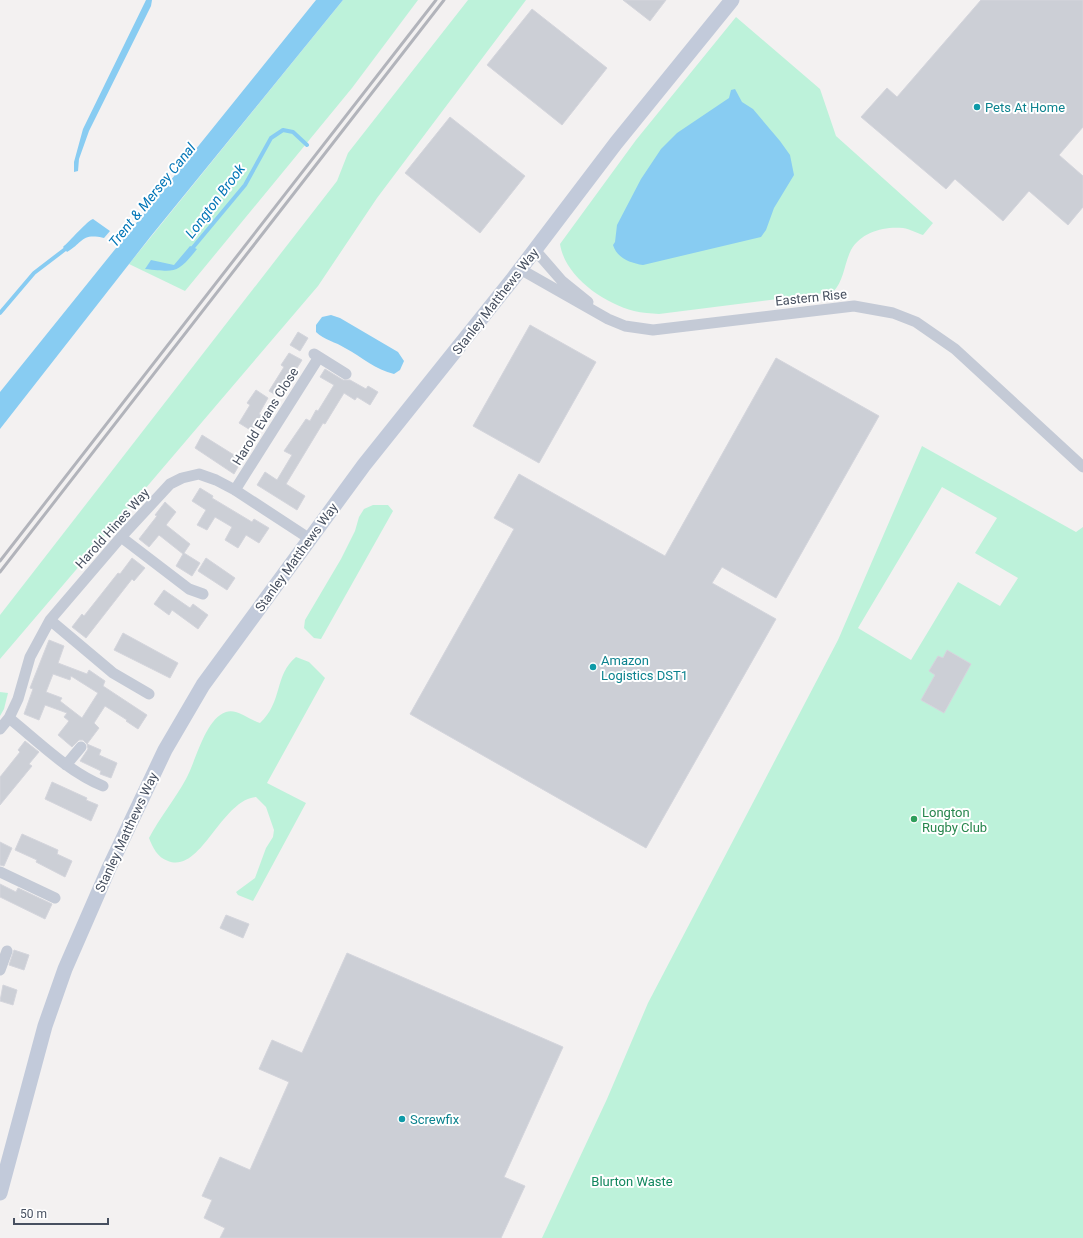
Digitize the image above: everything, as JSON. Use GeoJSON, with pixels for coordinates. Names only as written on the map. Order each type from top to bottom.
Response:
{"type":"FeatureCollection","features":[{"type":"Feature","properties":{"kind":"main road","name":"Stanley Matthews Way"},"geometry":{"type":"LineString","coordinates":[[0,1193],[30,1075],[50,1011],[82,927],[129,823],[165,750],[203,685],[364,465],[535,250],[616,143],[732,0]]}},
{"type":"Feature","properties":{"kind":"street","name":"Eastern Rise"},"geometry":{"type":"LineString","coordinates":[[535,250],[562,281],[608,319]]}},
{"type":"Feature","properties":{"kind":"street","name":"Eastern Rise"},"geometry":{"type":"LineString","coordinates":[[520,269],[608,319],[625,326],[653,330],[854,306],[893,313],[916,322],[955,349],[1083,467]]}},
{"type":"Feature","properties":{"kind":"street","name":"Harold Evans Close"},"geometry":{"type":"LineString","coordinates":[[235,490],[316,355],[346,374]]}},
{"type":"Feature","properties":{"kind":"street","name":"Harold Hines Way"},"geometry":{"type":"LineString","coordinates":[[0,730],[9,718],[18,699],[30,657],[50,620],[121,537],[170,484],[182,478],[199,474],[216,480],[235,490],[310,539]]}},
{"type":"Feature","properties":{"kind":"street"},"geometry":{"type":"LineString","coordinates":[[121,537],[188,589],[202,594]]}},
{"type":"Feature","properties":{"kind":"street"},"geometry":{"type":"LineString","coordinates":[[50,620],[113,673],[150,694]]}},
{"type":"Feature","properties":{"kind":"street"},"geometry":{"type":"LineString","coordinates":[[9,718],[66,765],[89,780],[103,786]]}},
{"type":"Feature","properties":{"kind":"street"},"geometry":{"type":"LineString","coordinates":[[66,765],[81,747]]}},
{"type":"Feature","properties":{"kind":"street"},"geometry":{"type":"LineString","coordinates":[[0,872],[55,898]]}},
{"type":"Feature","properties":{"kind":"street"},"geometry":{"type":"LineString","coordinates":[[0,970],[7,951]]}},
{"type":"Feature","properties":{"kind":"green space"},"geometry":{"type":"Polygon","coordinates":[[[343,0],[418,0],[352,88],[185,291],[129,264],[343,0]]]}},
{"type":"Feature","properties":{"kind":"green space"},"geometry":{"type":"Polygon","coordinates":[[[468,0],[526,0],[377,198],[318,286],[0,659],[0,615],[337,181],[348,153],[468,0]]]}},
{"type":"Feature","properties":{"kind":"green space"},"geometry":{"type":"Polygon","coordinates":[[[736,17],[820,89],[836,136],[933,223],[923,235],[906,229],[888,228],[881,229],[861,239],[851,250],[842,278],[837,288],[833,292],[659,314],[637,312],[610,302],[578,278],[569,267],[563,256],[560,244],[636,140],[736,17]]]}},
{"type":"Feature","properties":{"kind":"green space","name":"Longton Rugby Club"},"geometry":{"type":"Polygon","coordinates":[[[922,446],[1076,532],[1083,527],[1083,1238],[542,1238],[607,1099],[648,1003],[838,640],[922,446]],[[942,487],[858,628],[911,660],[958,582],[1000,606],[1018,578],[975,553],[997,518],[942,487]],[[947,650],[943,658],[938,656],[929,671],[935,675],[921,700],[944,713],[971,664],[947,650]]]}},
{"type":"Feature","properties":{"kind":"green space"},"geometry":{"type":"Polygon","coordinates":[[[373,505],[388,505],[393,511],[321,639],[314,638],[304,628],[305,620],[341,559],[355,531],[359,517],[364,509],[373,505]]]}},
{"type":"Feature","properties":{"kind":"green space"},"geometry":{"type":"Polygon","coordinates":[[[296,657],[309,662],[325,678],[267,783],[306,803],[253,901],[238,895],[236,892],[255,878],[266,848],[273,837],[274,830],[266,807],[256,797],[244,801],[232,810],[191,857],[180,862],[168,861],[158,855],[149,838],[186,779],[202,741],[212,723],[219,716],[230,711],[239,713],[260,723],[267,715],[276,698],[284,672],[296,657]]]}},
{"type":"Feature","properties":{"kind":"green space"},"geometry":{"type":"Polygon","coordinates":[[[0,692],[8,693],[4,709],[0,716],[0,692]]]}},
{"type":"Feature","properties":{"kind":"water"},"geometry":{"type":"Polygon","coordinates":[[[146,0],[152,0],[151,6],[89,131],[79,159],[78,171],[74,172],[74,162],[83,129],[146,0]]]}},
{"type":"Feature","properties":{"kind":"water"},"geometry":{"type":"Polygon","coordinates":[[[316,0],[343,0],[151,236],[0,429],[0,392],[316,0]]]}},
{"type":"Feature","properties":{"kind":"water"},"geometry":{"type":"Polygon","coordinates":[[[735,89],[742,102],[753,109],[790,155],[794,175],[774,208],[766,230],[761,237],[643,265],[633,263],[621,257],[613,245],[615,242],[617,225],[641,179],[661,149],[677,133],[729,98],[731,90],[735,89]]]}},
{"type":"Feature","properties":{"kind":"water"},"geometry":{"type":"Polygon","coordinates":[[[93,219],[110,231],[104,238],[91,237],[83,239],[67,252],[63,247],[93,219]]]}},
{"type":"Feature","properties":{"kind":"water"},"geometry":{"type":"Polygon","coordinates":[[[190,246],[197,249],[185,263],[175,270],[163,271],[145,269],[151,260],[174,265],[190,246]]]}},
{"type":"Feature","properties":{"kind":"water"},"geometry":{"type":"Polygon","coordinates":[[[331,315],[340,318],[398,352],[404,361],[400,370],[394,374],[381,370],[341,346],[319,335],[316,332],[316,325],[322,317],[331,315]]]}},
{"type":"Feature","properties":{"kind":"building"},"geometry":{"type":"Polygon","coordinates":[[[623,0],[666,0],[650,21],[623,0]]]}},
{"type":"Feature","properties":{"kind":"building","name":"Pets At Home"},"geometry":{"type":"Polygon","coordinates":[[[981,0],[1083,0],[1083,127],[1059,155],[1083,176],[1083,207],[1068,225],[1029,191],[1003,221],[955,179],[946,189],[861,117],[887,88],[897,97],[981,0]]]}},
{"type":"Feature","properties":{"kind":"building"},"geometry":{"type":"Polygon","coordinates":[[[532,9],[607,68],[562,125],[487,65],[532,9]]]}},
{"type":"Feature","properties":{"kind":"building"},"geometry":{"type":"Polygon","coordinates":[[[450,117],[525,176],[480,233],[405,173],[450,117]]]}},
{"type":"Feature","properties":{"kind":"building"},"geometry":{"type":"Polygon","coordinates":[[[530,325],[596,362],[539,463],[473,426],[530,325]]]}},
{"type":"Feature","properties":{"kind":"building"},"geometry":{"type":"Polygon","coordinates":[[[298,332],[308,338],[300,351],[290,345],[298,332]]]}},
{"type":"Feature","properties":{"kind":"building"},"geometry":{"type":"Polygon","coordinates":[[[289,353],[302,360],[279,397],[269,391],[284,367],[281,365],[289,353]]]}},
{"type":"Feature","properties":{"kind":"building","name":"Amazon Logistics DST1"},"geometry":{"type":"Polygon","coordinates":[[[776,358],[879,416],[776,598],[722,567],[712,583],[776,619],[646,848],[410,714],[514,529],[494,518],[519,474],[665,556],[776,358]]]}},
{"type":"Feature","properties":{"kind":"building"},"geometry":{"type":"Polygon","coordinates":[[[325,369],[343,380],[350,380],[366,389],[368,386],[378,392],[370,405],[357,397],[355,400],[344,393],[325,424],[323,423],[286,484],[305,496],[297,510],[257,485],[265,472],[277,480],[292,455],[284,451],[306,419],[310,421],[316,410],[318,411],[334,385],[320,377],[325,369]]]}},
{"type":"Feature","properties":{"kind":"building"},"geometry":{"type":"Polygon","coordinates":[[[256,390],[268,398],[259,414],[262,416],[252,431],[239,423],[250,405],[247,403],[256,390]]]}},
{"type":"Feature","properties":{"kind":"building"},"geometry":{"type":"Polygon","coordinates":[[[202,435],[242,460],[234,474],[195,448],[202,435]]]}},
{"type":"Feature","properties":{"kind":"building"},"geometry":{"type":"Polygon","coordinates":[[[200,488],[213,496],[212,498],[252,522],[254,519],[269,528],[259,543],[246,535],[238,548],[225,540],[232,527],[215,517],[207,530],[197,525],[206,510],[192,501],[200,488]]]}},
{"type":"Feature","properties":{"kind":"building"},"geometry":{"type":"Polygon","coordinates":[[[165,502],[176,512],[166,525],[190,544],[184,553],[200,563],[192,576],[176,566],[183,554],[159,535],[149,547],[139,539],[157,516],[155,515],[165,502]]]}},
{"type":"Feature","properties":{"kind":"building"},"geometry":{"type":"Polygon","coordinates":[[[132,558],[145,568],[134,581],[132,579],[86,638],[72,627],[82,614],[84,616],[118,573],[120,574],[132,558]]]}},
{"type":"Feature","properties":{"kind":"building"},"geometry":{"type":"Polygon","coordinates":[[[206,558],[235,578],[227,590],[198,571],[206,558]]]}},
{"type":"Feature","properties":{"kind":"building"},"geometry":{"type":"Polygon","coordinates":[[[164,590],[190,608],[193,604],[208,615],[198,629],[172,610],[169,615],[154,604],[164,590]]]}},
{"type":"Feature","properties":{"kind":"building"},"geometry":{"type":"Polygon","coordinates":[[[123,633],[178,663],[170,678],[114,650],[123,633]]]}},
{"type":"Feature","properties":{"kind":"building"},"geometry":{"type":"Polygon","coordinates":[[[49,640],[64,646],[58,663],[87,674],[89,670],[105,681],[103,686],[147,715],[138,729],[105,706],[94,723],[99,728],[87,744],[83,740],[79,740],[72,747],[58,735],[69,721],[64,717],[67,713],[45,705],[39,720],[24,714],[33,689],[30,688],[49,640]],[[53,674],[46,692],[62,698],[60,701],[82,718],[98,693],[71,676],[70,680],[53,674]]]}},
{"type":"Feature","properties":{"kind":"building"},"geometry":{"type":"Polygon","coordinates":[[[947,650],[971,664],[944,713],[921,700],[935,675],[929,671],[938,656],[943,658],[947,650]]]}},
{"type":"Feature","properties":{"kind":"building"},"geometry":{"type":"Polygon","coordinates":[[[25,741],[39,752],[29,764],[32,766],[0,805],[0,777],[20,752],[18,750],[25,741]]]}},
{"type":"Feature","properties":{"kind":"building"},"geometry":{"type":"Polygon","coordinates":[[[87,744],[101,750],[99,755],[117,763],[111,778],[100,774],[101,771],[80,761],[88,749],[87,744]]]}},
{"type":"Feature","properties":{"kind":"building"},"geometry":{"type":"Polygon","coordinates":[[[52,782],[87,798],[86,800],[98,805],[91,821],[45,799],[52,782]]]}},
{"type":"Feature","properties":{"kind":"building"},"geometry":{"type":"Polygon","coordinates":[[[22,834],[58,850],[57,854],[72,861],[65,877],[36,862],[37,860],[15,850],[22,834]]]}},
{"type":"Feature","properties":{"kind":"building"},"geometry":{"type":"Polygon","coordinates":[[[0,842],[12,848],[4,866],[0,865],[0,842]]]}},
{"type":"Feature","properties":{"kind":"building"},"geometry":{"type":"Polygon","coordinates":[[[0,884],[16,892],[18,888],[52,904],[45,919],[0,897],[0,884]]]}},
{"type":"Feature","properties":{"kind":"building"},"geometry":{"type":"Polygon","coordinates":[[[226,915],[249,924],[243,938],[220,928],[226,915]]]}},
{"type":"Feature","properties":{"kind":"building"},"geometry":{"type":"Polygon","coordinates":[[[14,950],[29,955],[24,970],[9,965],[14,950]]]}},
{"type":"Feature","properties":{"kind":"building","name":"Screwfix"},"geometry":{"type":"Polygon","coordinates":[[[347,953],[563,1047],[504,1177],[525,1186],[501,1238],[220,1238],[225,1228],[204,1218],[212,1200],[202,1196],[220,1157],[250,1170],[289,1082],[259,1069],[272,1040],[302,1053],[347,953]]]}},
{"type":"Feature","properties":{"kind":"building"},"geometry":{"type":"Polygon","coordinates":[[[3,985],[17,990],[13,1005],[0,1001],[3,985]]]}},
{"type":"Feature","properties":{"kind":"waterway","name":"Longton Brook"},"geometry":{"type":"LineString","coordinates":[[190,251],[245,185],[271,138],[283,130],[293,132],[307,145]]}},
{"type":"Feature","properties":{"kind":"waterway","name":"Longton Brook"},"geometry":{"type":"LineString","coordinates":[[0,313],[34,273],[68,247]]}},
{"type":"Feature","properties":{"kind":"railway"},"geometry":{"type":"LineString","coordinates":[[0,561],[436,0]]}},
{"type":"Feature","properties":{"kind":"railway"},"geometry":{"type":"LineString","coordinates":[[0,572],[444,0]]}},
{"type":"Feature","properties":{"kind":"place","name":"Pets At Home"},"geometry":{"type":"Point","coordinates":[977,107]}},
{"type":"Feature","properties":{"kind":"place","name":"Amazon Logistics DST1"},"geometry":{"type":"Point","coordinates":[593,667]}},
{"type":"Feature","properties":{"kind":"place","name":"Longton Rugby Club"},"geometry":{"type":"Point","coordinates":[914,819]}},
{"type":"Feature","properties":{"kind":"place","name":"Screwfix"},"geometry":{"type":"Point","coordinates":[402,1119]}},
{"type":"Feature","properties":{"kind":"water label","name":"Trent & Mersey Canal"},"geometry":{"type":"Point","coordinates":[152,195]}},
{"type":"Feature","properties":{"kind":"park label","name":"Blurton Waste"},"geometry":{"type":"Point","coordinates":[632,1181]}}]}
